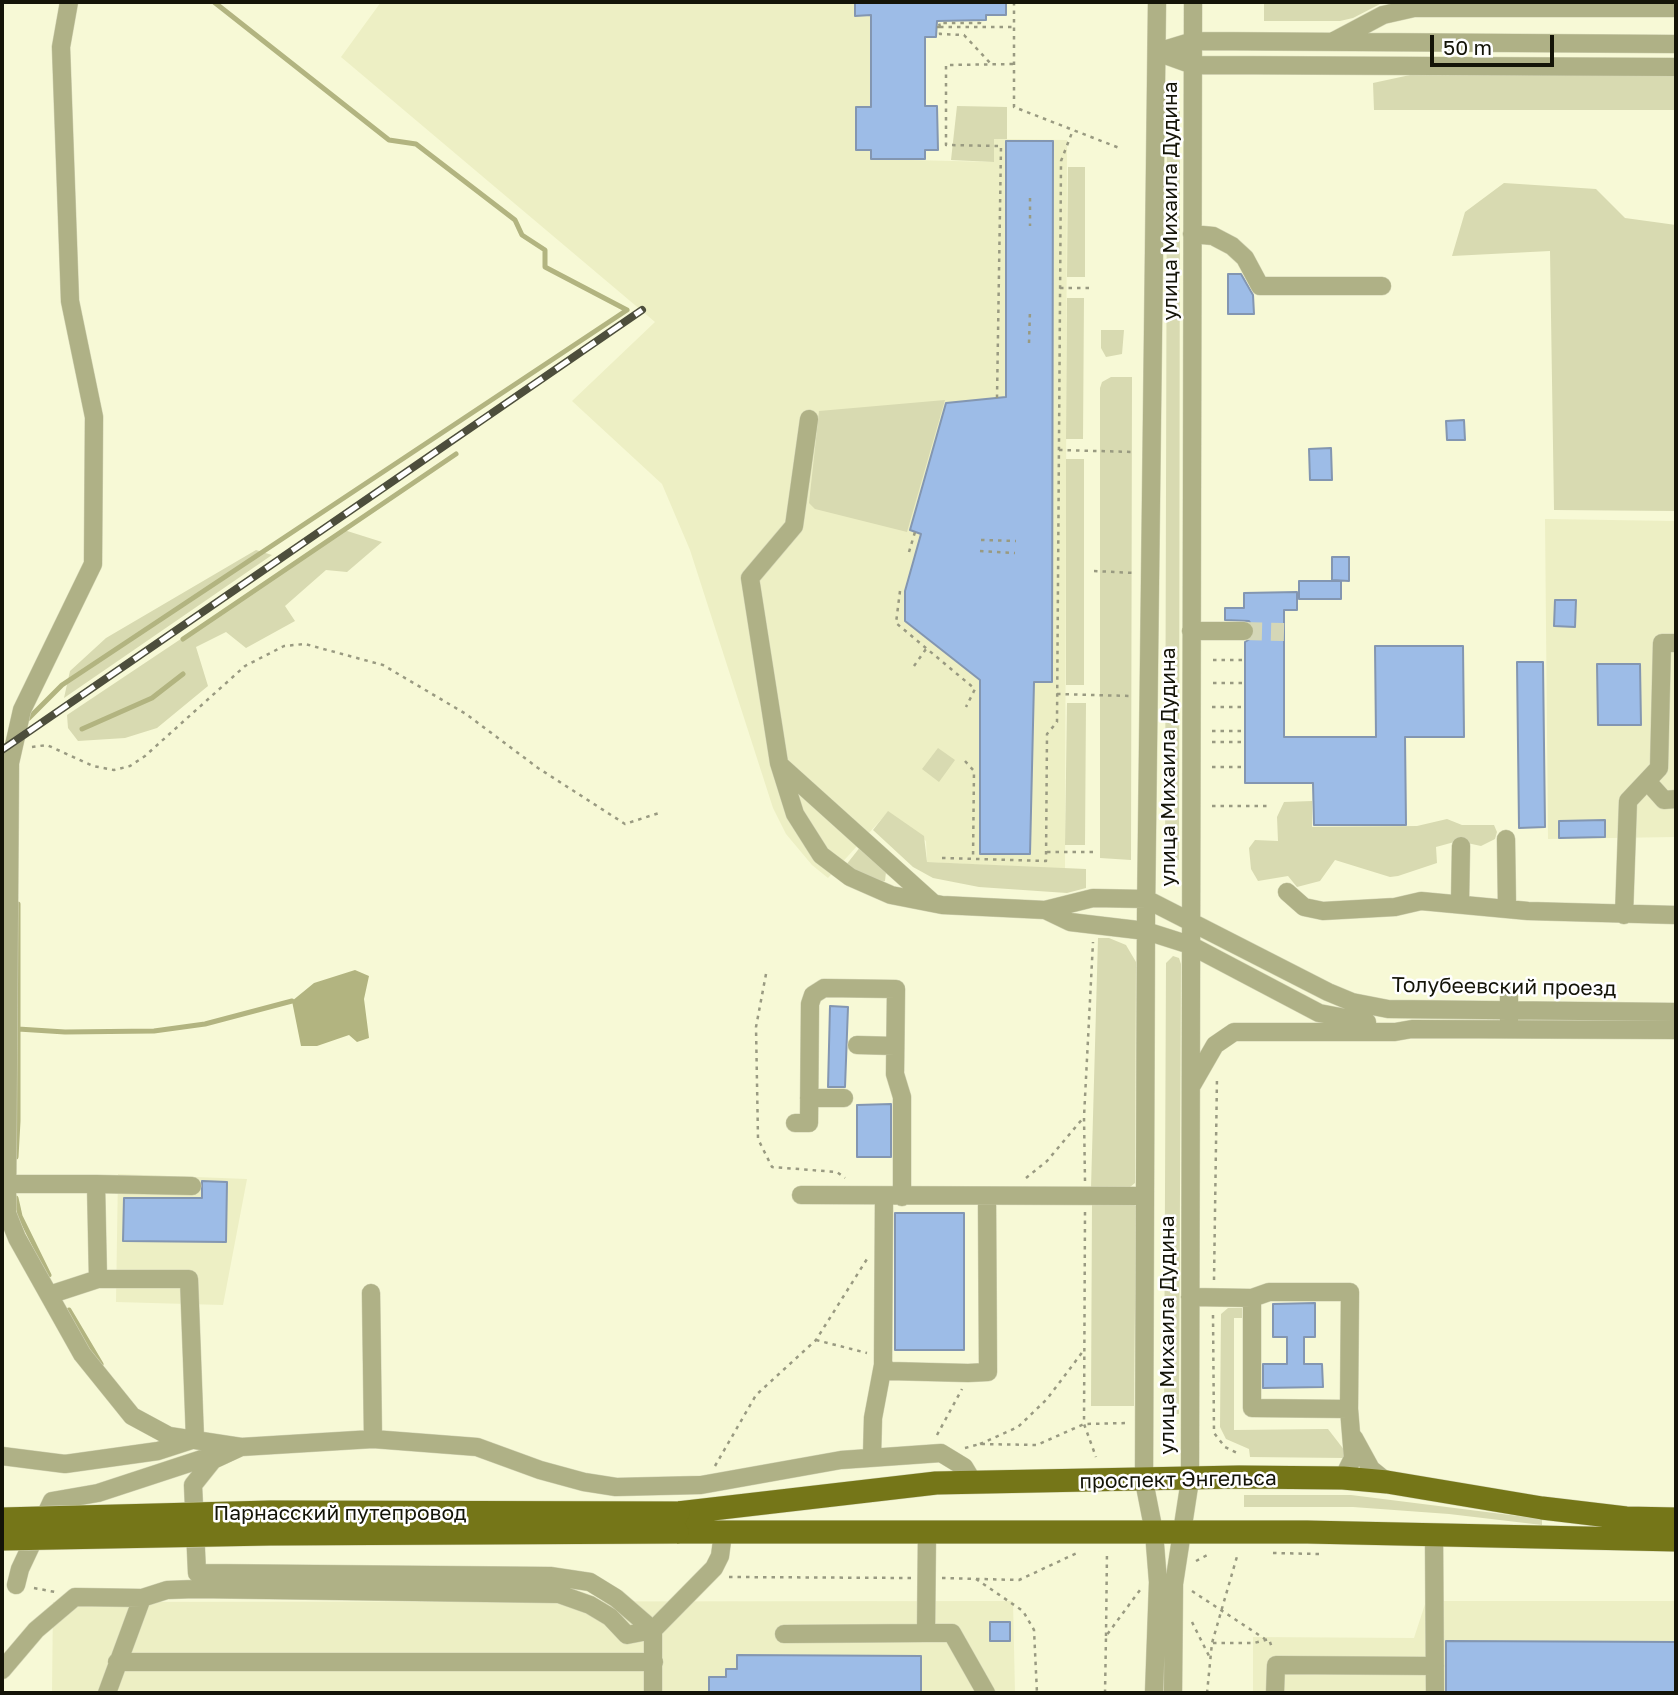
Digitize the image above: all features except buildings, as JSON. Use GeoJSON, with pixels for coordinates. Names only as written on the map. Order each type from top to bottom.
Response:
{"type":"FeatureCollection","features":[{"type":"Feature","properties":{"kind":"main road","name":"проспект Энгельса"},"geometry":{"type":"LineString","coordinates":[[677,1523],[936,1483],[1343,1478],[1387,1482],[1542,1508],[1626,1518],[1676,1519]]}},
{"type":"Feature","properties":{"kind":"main road","name":"Парнасский путепровод"},"geometry":{"type":"LineString","coordinates":[[2,1519],[270,1512],[677,1523]]}},
{"type":"Feature","properties":{"kind":"main road"},"geometry":{"type":"LineString","coordinates":[[677,1523],[723,1533],[1180,1532],[1676,1540]]}},
{"type":"Feature","properties":{"kind":"main road","name":"Парнасский путепровод"},"geometry":{"type":"LineString","coordinates":[[2,1539],[677,1523]]}},
{"type":"Feature","properties":{"kind":"street"},"geometry":{"type":"LineString","coordinates":[[69,2],[61,47],[70,301],[94,417],[93,564],[22,710],[6,762],[7,1213],[17,1238],[82,1354],[112,1395],[132,1416],[169,1436],[241,1447]]}},
{"type":"Feature","properties":{"kind":"street","name":"улица Михаила Дудина"},"geometry":{"type":"LineString","coordinates":[[1154,1693],[1158,1582],[1154,1532],[1144,1481],[1146,899],[1157,2]]}},
{"type":"Feature","properties":{"kind":"street","name":"улица Михаила Дудина"},"geometry":{"type":"LineString","coordinates":[[1173,1693],[1174,1584],[1190,1480],[1189,920],[1193,2]]}},
{"type":"Feature","properties":{"kind":"street"},"geometry":{"type":"LineString","coordinates":[[1331,43],[1383,15],[1414,8],[1676,8]]}},
{"type":"Feature","properties":{"kind":"street"},"geometry":{"type":"LineString","coordinates":[[1157,52],[1193,41],[1676,44]]}},
{"type":"Feature","properties":{"kind":"street"},"geometry":{"type":"LineString","coordinates":[[1157,52],[1193,65],[1676,67]]}},
{"type":"Feature","properties":{"kind":"street"},"geometry":{"type":"LineString","coordinates":[[1192,234],[1213,236],[1232,246],[1245,258],[1259,286],[1382,286]]}},
{"type":"Feature","properties":{"kind":"street"},"geometry":{"type":"LineString","coordinates":[[809,419],[794,526],[750,578],[779,763],[795,814],[821,855],[850,877],[891,895],[942,905],[1045,910],[1093,898],[1146,899]]}},
{"type":"Feature","properties":{"kind":"street"},"geometry":{"type":"LineString","coordinates":[[1191,631],[1244,631]]}},
{"type":"Feature","properties":{"kind":"street"},"geometry":{"type":"LineString","coordinates":[[1624,915],[1628,801],[1659,768],[1662,643],[1676,643]]}},
{"type":"Feature","properties":{"kind":"street"},"geometry":{"type":"LineString","coordinates":[[779,763],[932,902]]}},
{"type":"Feature","properties":{"kind":"street"},"geometry":{"type":"LineString","coordinates":[[1647,781],[1664,800],[1676,799]]}},
{"type":"Feature","properties":{"kind":"street"},"geometry":{"type":"LineString","coordinates":[[1506,839],[1507,907]]}},
{"type":"Feature","properties":{"kind":"street"},"geometry":{"type":"LineString","coordinates":[[1460,903],[1461,846]]}},
{"type":"Feature","properties":{"kind":"street"},"geometry":{"type":"LineString","coordinates":[[1287,892],[1304,907],[1323,911],[1395,907],[1421,901],[1528,911],[1676,915]]}},
{"type":"Feature","properties":{"kind":"street","name":"Толубеевский проезд"},"geometry":{"type":"LineString","coordinates":[[1146,899],[1352,1002],[1388,1009],[1509,1021],[1676,1030]]}},
{"type":"Feature","properties":{"kind":"street","name":"Толубеевский проезд"},"geometry":{"type":"LineString","coordinates":[[1045,910],[1070,922],[1146,931],[1190,945],[1320,1013],[1340,1019],[1412,1029]]}},
{"type":"Feature","properties":{"kind":"street"},"geometry":{"type":"LineString","coordinates":[[795,1123],[809,1123],[810,1004],[817,990],[896,989],[895,1074],[902,1097],[885,1197],[882,1361],[873,1418],[872,1456]]}},
{"type":"Feature","properties":{"kind":"street"},"geometry":{"type":"LineString","coordinates":[[1509,991],[1509,1021]]}},
{"type":"Feature","properties":{"kind":"street","name":"Толубеевский проезд"},"geometry":{"type":"LineString","coordinates":[[1190,1088],[1215,1045],[1234,1032],[1395,1032],[1509,1021],[1676,1012]]}},
{"type":"Feature","properties":{"kind":"street"},"geometry":{"type":"LineString","coordinates":[[858,1045],[895,1046]]}},
{"type":"Feature","properties":{"kind":"street"},"geometry":{"type":"LineString","coordinates":[[809,1098],[844,1098]]}},
{"type":"Feature","properties":{"kind":"street"},"geometry":{"type":"LineString","coordinates":[[7,1184],[192,1186]]}},
{"type":"Feature","properties":{"kind":"street"},"geometry":{"type":"LineString","coordinates":[[96,1184],[98,1279]]}},
{"type":"Feature","properties":{"kind":"street"},"geometry":{"type":"LineString","coordinates":[[801,1195],[1145,1196]]}},
{"type":"Feature","properties":{"kind":"street"},"geometry":{"type":"LineString","coordinates":[[882,1361],[889,1371],[988,1372],[995,1197]]}},
{"type":"Feature","properties":{"kind":"street"},"geometry":{"type":"LineString","coordinates":[[49,1295],[98,1279],[189,1279],[195,1438]]}},
{"type":"Feature","properties":{"kind":"street"},"geometry":{"type":"LineString","coordinates":[[1190,1297],[1252,1298],[1269,1292],[1350,1292],[1349,1409],[1353,1458],[1343,1478]]}},
{"type":"Feature","properties":{"kind":"street"},"geometry":{"type":"LineString","coordinates":[[371,1293],[373,1439]]}},
{"type":"Feature","properties":{"kind":"street"},"geometry":{"type":"LineString","coordinates":[[1252,1298],[1252,1408],[1349,1409]]}},
{"type":"Feature","properties":{"kind":"street"},"geometry":{"type":"LineString","coordinates":[[1352,1431],[1358,1449],[1371,1469],[1387,1482]]}},
{"type":"Feature","properties":{"kind":"street"},"geometry":{"type":"LineString","coordinates":[[2,1456],[65,1464],[158,1451],[195,1438]]}},
{"type":"Feature","properties":{"kind":"street"},"geometry":{"type":"LineString","coordinates":[[16,1585],[20,1569],[52,1501],[98,1493],[241,1447],[373,1439],[477,1447],[540,1470],[616,1487],[701,1485],[872,1456],[933,1453],[964,1466],[973,1482]]}},
{"type":"Feature","properties":{"kind":"street"},"geometry":{"type":"LineString","coordinates":[[196,1581],[193,1485],[213,1460],[241,1447]]}},
{"type":"Feature","properties":{"kind":"street"},"geometry":{"type":"LineString","coordinates":[[926,1633],[927,1531]]}},
{"type":"Feature","properties":{"kind":"street"},"geometry":{"type":"LineString","coordinates":[[653,1693],[653,1630],[714,1569],[720,1556],[723,1533]]}},
{"type":"Feature","properties":{"kind":"street"},"geometry":{"type":"LineString","coordinates":[[1434,1534],[1435,1693]]}},
{"type":"Feature","properties":{"kind":"street"},"geometry":{"type":"LineString","coordinates":[[2,1670],[36,1630],[75,1597],[142,1598],[196,1581],[550,1576],[590,1582],[616,1598],[653,1630]]}},
{"type":"Feature","properties":{"kind":"street"},"geometry":{"type":"LineString","coordinates":[[107,1693],[142,1598]]}},
{"type":"Feature","properties":{"kind":"street"},"geometry":{"type":"LineString","coordinates":[[784,1634],[952,1633],[986,1693]]}},
{"type":"Feature","properties":{"kind":"street"},"geometry":{"type":"LineString","coordinates":[[117,1662],[653,1662]]}},
{"type":"Feature","properties":{"kind":"street"},"geometry":{"type":"LineString","coordinates":[[1276,1693],[1276,1665],[1435,1666]]}},
{"type":"Feature","properties":{"kind":"path"},"geometry":{"type":"LineString","coordinates":[[1014,2],[1014,107],[1122,149]]}},
{"type":"Feature","properties":{"kind":"path"},"geometry":{"type":"LineString","coordinates":[[938,27],[939,23],[980,23],[980,20]]}},
{"type":"Feature","properties":{"kind":"path"},"geometry":{"type":"LineString","coordinates":[[938,27],[1014,27]]}},
{"type":"Feature","properties":{"kind":"path"},"geometry":{"type":"LineString","coordinates":[[938,27],[940,34],[964,35],[991,64]]}},
{"type":"Feature","properties":{"kind":"path"},"geometry":{"type":"LineString","coordinates":[[998,398],[1001,146],[946,145],[946,65],[1014,64]]}},
{"type":"Feature","properties":{"kind":"path"},"geometry":{"type":"LineString","coordinates":[[942,858],[1046,861],[1047,734],[1057,722],[1061,161],[1073,130]]}},
{"type":"Feature","properties":{"kind":"path"},"geometry":{"type":"LineString","coordinates":[[1030,198],[1030,226]]}},
{"type":"Feature","properties":{"kind":"path"},"geometry":{"type":"LineString","coordinates":[[1060,288],[1094,288]]}},
{"type":"Feature","properties":{"kind":"path"},"geometry":{"type":"LineString","coordinates":[[1030,310],[1030,342]]}},
{"type":"Feature","properties":{"kind":"path"},"geometry":{"type":"LineString","coordinates":[[1059,450],[1135,452]]}},
{"type":"Feature","properties":{"kind":"path"},"geometry":{"type":"LineString","coordinates":[[909,552],[915,532]]}},
{"type":"Feature","properties":{"kind":"path"},"geometry":{"type":"LineString","coordinates":[[981,540],[1016,541]]}},
{"type":"Feature","properties":{"kind":"path"},"geometry":{"type":"LineString","coordinates":[[980,551],[1015,553]]}},
{"type":"Feature","properties":{"kind":"path"},"geometry":{"type":"LineString","coordinates":[[1094,571],[1134,573]]}},
{"type":"Feature","properties":{"kind":"path"},"geometry":{"type":"LineString","coordinates":[[900,591],[896,624],[975,689],[966,707]]}},
{"type":"Feature","properties":{"kind":"path"},"geometry":{"type":"LineString","coordinates":[[6,762],[30,748],[47,745],[93,766],[114,770],[130,766],[145,756],[245,666],[284,646],[305,644],[383,664],[466,714],[537,768],[625,824],[659,813]]}},
{"type":"Feature","properties":{"kind":"path"},"geometry":{"type":"LineString","coordinates":[[914,666],[926,649]]}},
{"type":"Feature","properties":{"kind":"path"},"geometry":{"type":"LineString","coordinates":[[1213,660],[1245,660]]}},
{"type":"Feature","properties":{"kind":"path"},"geometry":{"type":"LineString","coordinates":[[1238,676],[1238,683]]}},
{"type":"Feature","properties":{"kind":"path"},"geometry":{"type":"LineString","coordinates":[[1213,683],[1245,683]]}},
{"type":"Feature","properties":{"kind":"path"},"geometry":{"type":"LineString","coordinates":[[1057,694],[1134,696]]}},
{"type":"Feature","properties":{"kind":"path"},"geometry":{"type":"LineString","coordinates":[[1212,707],[1245,707]]}},
{"type":"Feature","properties":{"kind":"path"},"geometry":{"type":"LineString","coordinates":[[1212,731],[1245,731]]}},
{"type":"Feature","properties":{"kind":"path"},"geometry":{"type":"LineString","coordinates":[[1212,742],[1245,742]]}},
{"type":"Feature","properties":{"kind":"path"},"geometry":{"type":"LineString","coordinates":[[965,761],[974,771],[973,859]]}},
{"type":"Feature","properties":{"kind":"path"},"geometry":{"type":"LineString","coordinates":[[1212,767],[1245,767]]}},
{"type":"Feature","properties":{"kind":"path"},"geometry":{"type":"LineString","coordinates":[[1212,806],[1269,806]]}},
{"type":"Feature","properties":{"kind":"path"},"geometry":{"type":"LineString","coordinates":[[1046,852],[1093,852]]}},
{"type":"Feature","properties":{"kind":"path"},"geometry":{"type":"LineString","coordinates":[[766,974],[756,1027],[758,1139],[772,1167],[837,1172],[885,1197]]}},
{"type":"Feature","properties":{"kind":"path"},"geometry":{"type":"LineString","coordinates":[[1217,1072],[1213,1297],[1214,1433],[1225,1447],[1239,1454]]}},
{"type":"Feature","properties":{"kind":"path"},"geometry":{"type":"LineString","coordinates":[[995,1197],[1047,1161],[1084,1117]]}},
{"type":"Feature","properties":{"kind":"path"},"geometry":{"type":"LineString","coordinates":[[701,1485],[756,1395],[816,1340],[854,1275],[883,1238]]}},
{"type":"Feature","properties":{"kind":"path"},"geometry":{"type":"LineString","coordinates":[[816,1340],[882,1361]]}},
{"type":"Feature","properties":{"kind":"path"},"geometry":{"type":"LineString","coordinates":[[933,1453],[979,1444],[1018,1427],[1047,1399],[1084,1350]]}},
{"type":"Feature","properties":{"kind":"path"},"geometry":{"type":"LineString","coordinates":[[933,1453],[968,1373]]}},
{"type":"Feature","properties":{"kind":"path"},"geometry":{"type":"LineString","coordinates":[[979,1444],[1037,1446],[1084,1423],[1128,1423]]}},
{"type":"Feature","properties":{"kind":"path"},"geometry":{"type":"LineString","coordinates":[[1207,1693],[1212,1643],[1239,1546]]}},
{"type":"Feature","properties":{"kind":"path"},"geometry":{"type":"LineString","coordinates":[[714,1569],[729,1577],[1019,1580],[1080,1551]]}},
{"type":"Feature","properties":{"kind":"path"},"geometry":{"type":"LineString","coordinates":[[1105,1693],[1107,1551]]}},
{"type":"Feature","properties":{"kind":"path"},"geometry":{"type":"LineString","coordinates":[[1195,1562],[1212,1552]]}},
{"type":"Feature","properties":{"kind":"path"},"geometry":{"type":"LineString","coordinates":[[1225,1552],[1238,1552]]}},
{"type":"Feature","properties":{"kind":"path"},"geometry":{"type":"LineString","coordinates":[[1265,1553],[1319,1554]]}},
{"type":"Feature","properties":{"kind":"path"},"geometry":{"type":"LineString","coordinates":[[976,1579],[1023,1611],[1034,1630],[1037,1693]]}},
{"type":"Feature","properties":{"kind":"path"},"geometry":{"type":"LineString","coordinates":[[1106,1636],[1146,1581]]}},
{"type":"Feature","properties":{"kind":"path"},"geometry":{"type":"LineString","coordinates":[[16,1585],[75,1597]]}},
{"type":"Feature","properties":{"kind":"path"},"geometry":{"type":"LineString","coordinates":[[1187,1600],[1188,1586],[1221,1613],[1269,1639],[1276,1665]]}},
{"type":"Feature","properties":{"kind":"path"},"geometry":{"type":"LineString","coordinates":[[1189,1615],[1211,1660]]}},
{"type":"Feature","properties":{"kind":"path"},"geometry":{"type":"LineString","coordinates":[[1212,1643],[1254,1643],[1265,1639]]}},
{"type":"Feature","properties":{"kind":"shaded area"},"geometry":{"type":"Polygon","coordinates":[[[381,2],[870,2],[871,159],[993,162],[994,139],[1067,140],[1065,869],[927,862],[926,841],[888,812],[828,878],[812,865],[786,834],[773,808],[690,550],[662,484],[572,401],[655,322],[341,57],[381,2]]]}},
{"type":"Feature","properties":{"kind":"shaded area"},"geometry":{"type":"Polygon","coordinates":[[[1264,2],[1384,2],[1353,18],[1340,21],[1264,21],[1264,2]]]}},
{"type":"Feature","properties":{"kind":"shaded area"},"geometry":{"type":"Polygon","coordinates":[[[1410,75],[1676,76],[1676,110],[1374,110],[1373,83],[1410,75]]]}},
{"type":"Feature","properties":{"kind":"shaded area"},"geometry":{"type":"Polygon","coordinates":[[[957,106],[1007,107],[1007,139],[994,139],[994,162],[951,160],[957,106]]]}},
{"type":"Feature","properties":{"kind":"shaded area"},"geometry":{"type":"Polygon","coordinates":[[[1167,111],[1180,111],[1179,860],[1165,860],[1167,111]]]}},
{"type":"Feature","properties":{"kind":"shaded area"},"geometry":{"type":"Polygon","coordinates":[[[1068,167],[1085,167],[1085,277],[1067,277],[1068,167]]]}},
{"type":"Feature","properties":{"kind":"shaded area"},"geometry":{"type":"Polygon","coordinates":[[[1504,183],[1596,189],[1625,218],[1676,225],[1676,511],[1554,510],[1550,251],[1452,256],[1465,212],[1504,183]]]}},
{"type":"Feature","properties":{"kind":"shaded area"},"geometry":{"type":"Polygon","coordinates":[[[1067,298],[1084,298],[1083,439],[1066,439],[1067,298]]]}},
{"type":"Feature","properties":{"kind":"shaded area"},"geometry":{"type":"Polygon","coordinates":[[[1101,330],[1124,330],[1122,354],[1106,357],[1101,348],[1101,330]]]}},
{"type":"Feature","properties":{"kind":"shaded area"},"geometry":{"type":"Polygon","coordinates":[[[1111,377],[1132,377],[1131,860],[1100,858],[1100,388],[1102,382],[1111,377]]]}},
{"type":"Feature","properties":{"kind":"shaded area"},"geometry":{"type":"Polygon","coordinates":[[[945,400],[907,532],[815,509],[809,503],[819,411],[945,400]]]}},
{"type":"Feature","properties":{"kind":"shaded area"},"geometry":{"type":"Polygon","coordinates":[[[1066,459],[1084,459],[1084,685],[1066,685],[1066,459]]]}},
{"type":"Feature","properties":{"kind":"shaded area"},"geometry":{"type":"Polygon","coordinates":[[[1545,519],[1676,521],[1676,837],[1548,839],[1545,519]]]}},
{"type":"Feature","properties":{"kind":"shaded area"},"geometry":{"type":"Polygon","coordinates":[[[344,530],[382,542],[347,572],[326,570],[285,606],[295,621],[246,648],[226,632],[196,647],[208,686],[157,728],[125,738],[78,741],[68,728],[67,715],[344,530]]]}},
{"type":"Feature","properties":{"kind":"shaded area"},"geometry":{"type":"Polygon","coordinates":[[[256,550],[272,555],[64,698],[70,671],[106,638],[256,550]]]}},
{"type":"Feature","properties":{"kind":"shaded area"},"geometry":{"type":"Polygon","coordinates":[[[1067,703],[1086,703],[1085,845],[1065,845],[1067,703]]]}},
{"type":"Feature","properties":{"kind":"shaded area"},"geometry":{"type":"Polygon","coordinates":[[[938,748],[955,760],[939,782],[922,769],[938,748]]]}},
{"type":"Feature","properties":{"kind":"shaded area"},"geometry":{"type":"Polygon","coordinates":[[[1312,801],[1312,827],[1417,826],[1447,819],[1462,825],[1494,825],[1497,832],[1495,839],[1481,846],[1458,841],[1436,847],[1437,863],[1398,876],[1390,877],[1335,860],[1320,881],[1297,887],[1288,876],[1258,881],[1251,869],[1249,848],[1255,840],[1278,841],[1277,817],[1284,802],[1312,801]]]}},
{"type":"Feature","properties":{"kind":"shaded area"},"geometry":{"type":"Polygon","coordinates":[[[888,811],[924,836],[927,862],[1086,869],[1086,888],[1067,893],[979,887],[933,878],[913,867],[873,830],[888,811]]]}},
{"type":"Feature","properties":{"kind":"shaded area"},"geometry":{"type":"Polygon","coordinates":[[[861,846],[886,872],[885,881],[880,882],[846,865],[861,846]]]}},
{"type":"Feature","properties":{"kind":"shaded area"},"geometry":{"type":"Polygon","coordinates":[[[1098,938],[1109,938],[1126,945],[1136,962],[1135,1183],[1130,1187],[1091,1188],[1098,938]]]}},
{"type":"Feature","properties":{"kind":"shaded area"},"geometry":{"type":"Polygon","coordinates":[[[1173,956],[1179,958],[1181,964],[1179,1414],[1164,1414],[1166,963],[1173,956]]]}},
{"type":"Feature","properties":{"kind":"shaded area"},"geometry":{"type":"Polygon","coordinates":[[[355,970],[369,976],[364,999],[369,1038],[357,1042],[349,1035],[317,1046],[301,1046],[292,1001],[314,983],[355,970]]]}},
{"type":"Feature","properties":{"kind":"shaded area"},"geometry":{"type":"Polygon","coordinates":[[[118,1174],[247,1179],[223,1305],[116,1302],[118,1174]]]}},
{"type":"Feature","properties":{"kind":"shaded area"},"geometry":{"type":"Polygon","coordinates":[[[1092,1202],[1130,1202],[1136,1206],[1134,1406],[1091,1406],[1092,1202]]]}},
{"type":"Feature","properties":{"kind":"shaded area"},"geometry":{"type":"Polygon","coordinates":[[[1228,1308],[1242,1308],[1242,1318],[1234,1318],[1234,1430],[1328,1429],[1345,1451],[1345,1458],[1250,1457],[1249,1449],[1226,1439],[1220,1427],[1221,1314],[1228,1308]]]}},
{"type":"Feature","properties":{"kind":"shaded area"},"geometry":{"type":"Polygon","coordinates":[[[1244,1495],[1351,1495],[1542,1519],[1542,1525],[1449,1514],[1353,1507],[1244,1507],[1244,1495]]]}},
{"type":"Feature","properties":{"kind":"shaded area"},"geometry":{"type":"Polygon","coordinates":[[[1013,1601],[1015,1693],[52,1693],[53,1602],[1013,1601]]]}},
{"type":"Feature","properties":{"kind":"shaded area"},"geometry":{"type":"Polygon","coordinates":[[[1426,1601],[1676,1601],[1676,1693],[1253,1693],[1253,1637],[1414,1638],[1426,1601]]]}},
{"type":"Feature","properties":{"kind":"waterway"},"geometry":{"type":"LineString","coordinates":[[29,718],[62,685],[627,310],[545,267],[545,250],[522,235],[515,220],[416,144],[389,140],[214,2]]}},
{"type":"Feature","properties":{"kind":"waterway"},"geometry":{"type":"LineString","coordinates":[[183,639],[456,454]]}},
{"type":"Feature","properties":{"kind":"waterway"},"geometry":{"type":"LineString","coordinates":[[82,729],[152,698],[183,674]]}},
{"type":"Feature","properties":{"kind":"waterway"},"geometry":{"type":"LineString","coordinates":[[16,1157],[18,904]]}},
{"type":"Feature","properties":{"kind":"waterway"},"geometry":{"type":"LineString","coordinates":[[18,1029],[65,1032],[154,1031],[205,1024],[292,1001]]}},
{"type":"Feature","properties":{"kind":"waterway"},"geometry":{"type":"LineString","coordinates":[[16,1198],[20,1216],[49,1275]]}},
{"type":"Feature","properties":{"kind":"waterway"},"geometry":{"type":"LineString","coordinates":[[69,1310],[101,1364]]}},
{"type":"Feature","properties":{"kind":"tunnel"},"geometry":{"type":"LineString","coordinates":[[1244,631],[1284,632]]}},
{"type":"Feature","properties":{"kind":"railway"},"geometry":{"type":"LineString","coordinates":[[2,750],[642,310]]}}]}
